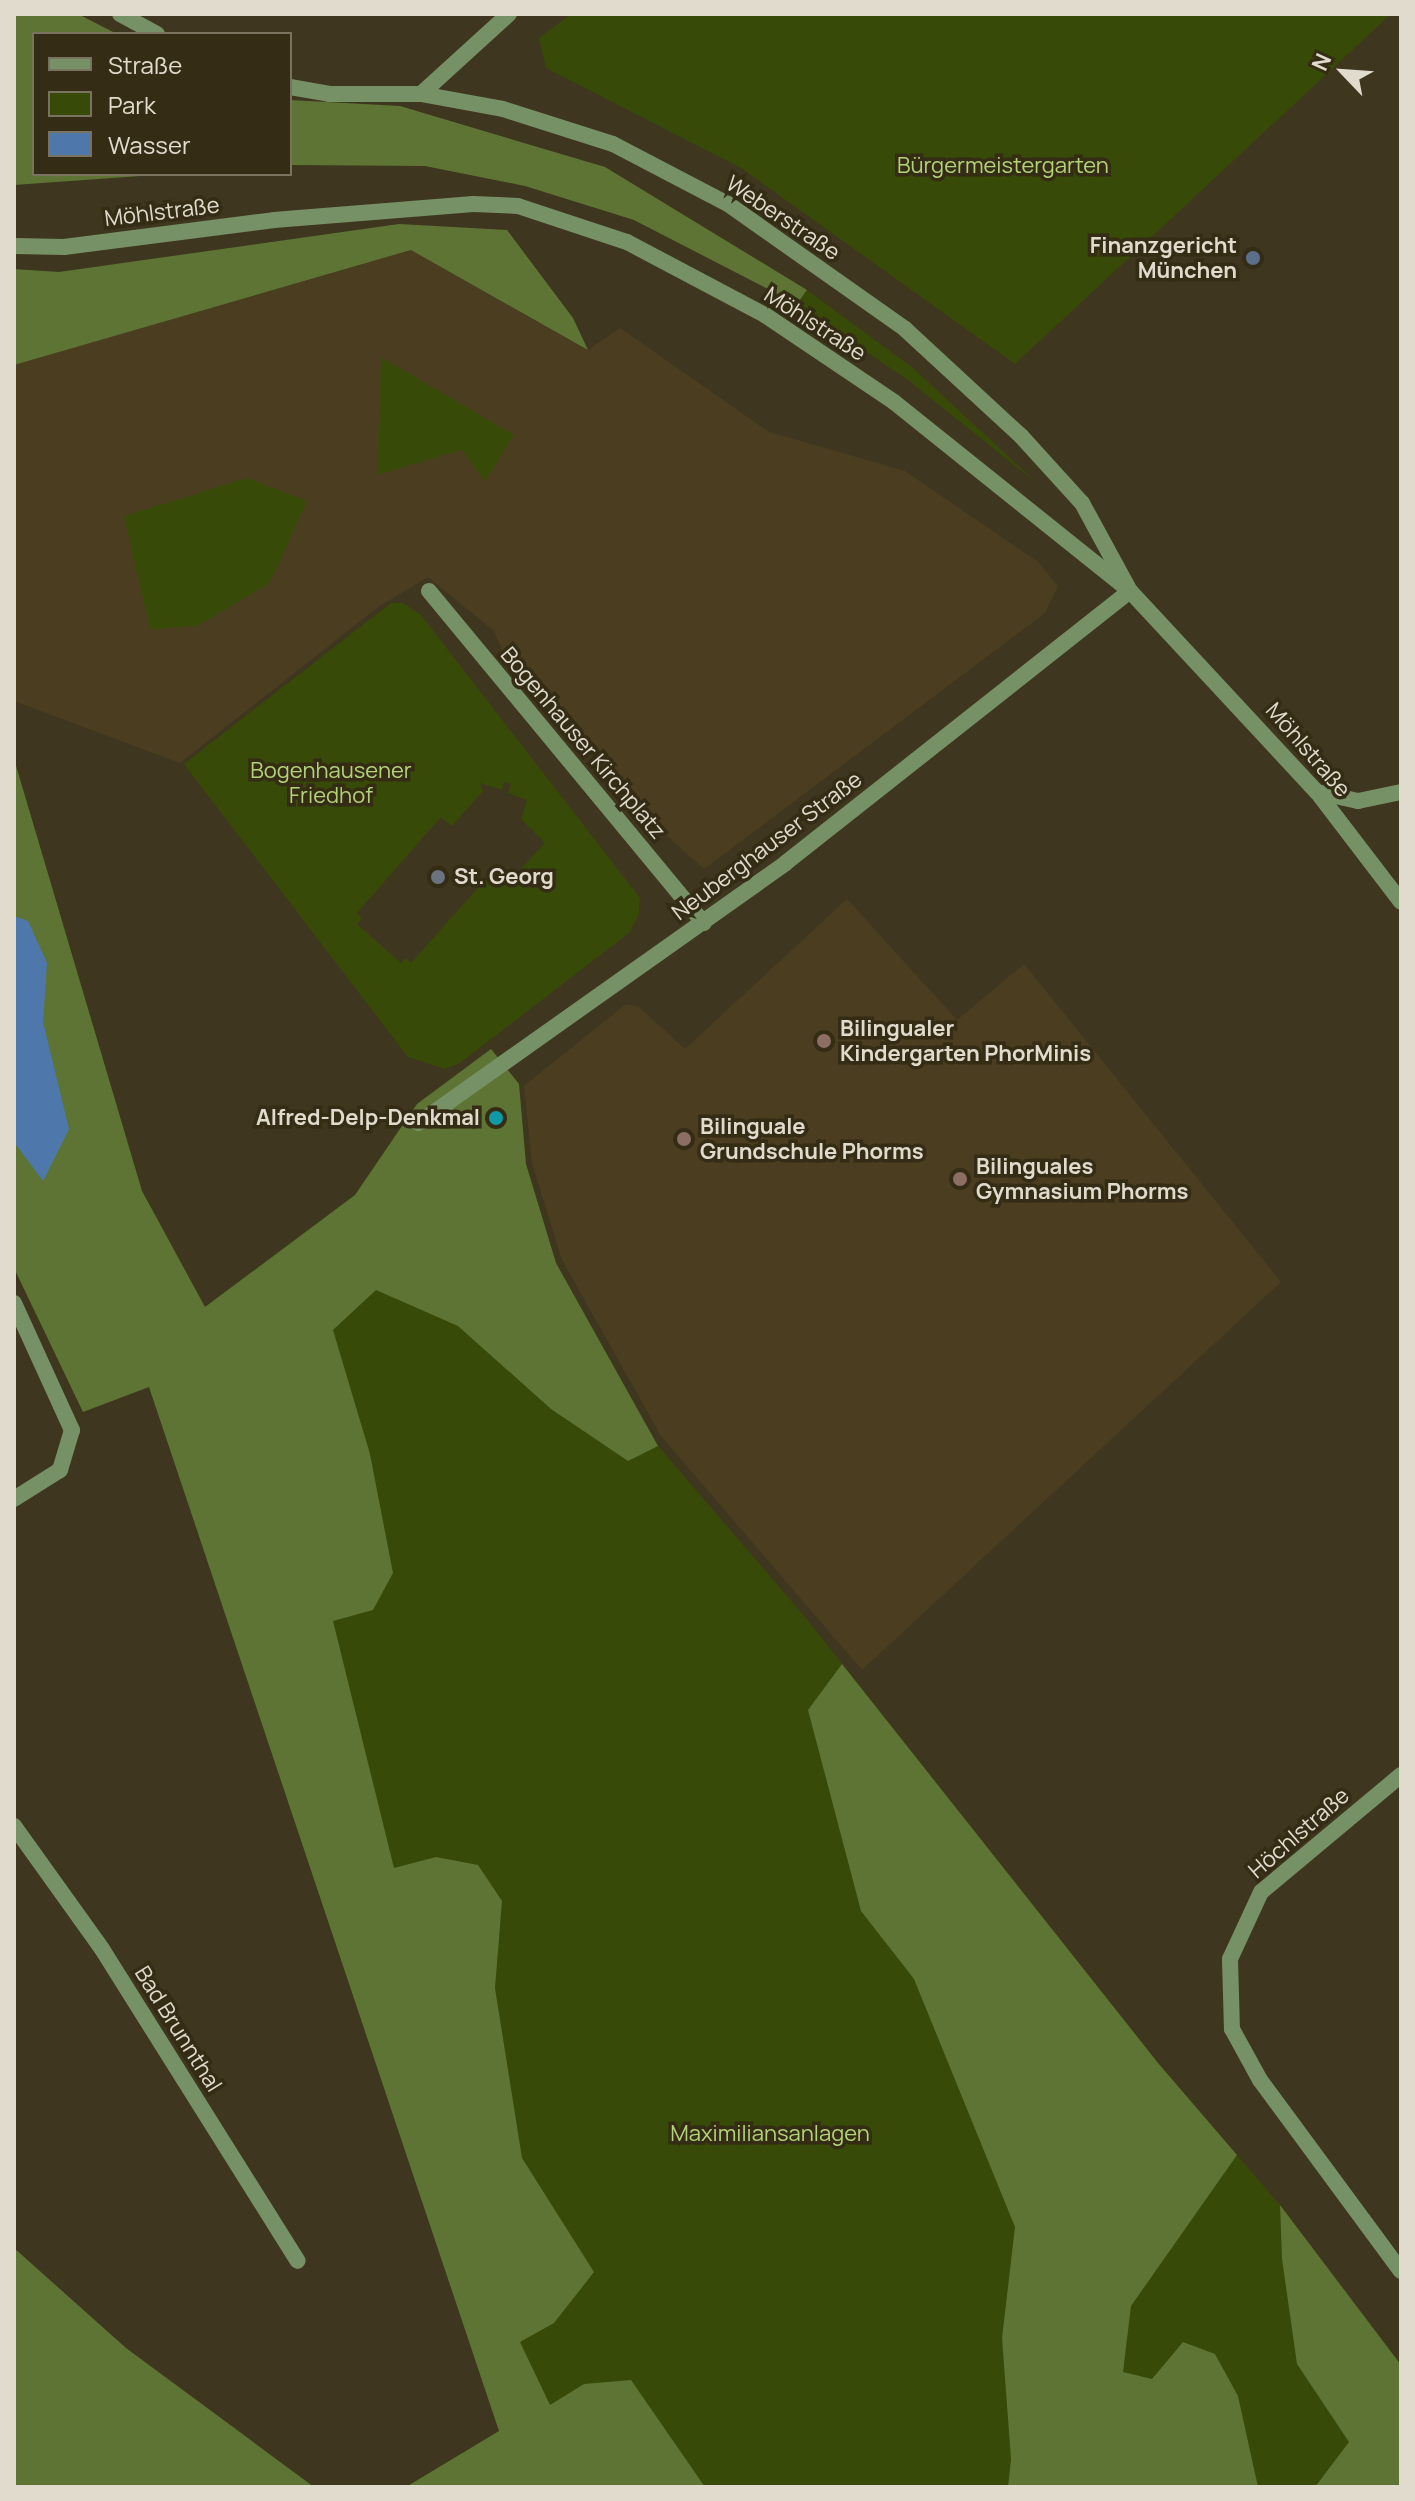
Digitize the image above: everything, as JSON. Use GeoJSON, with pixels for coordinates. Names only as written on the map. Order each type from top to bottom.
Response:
{"type":"FeatureCollection","features":[{"type":"Feature","properties":{"kind":"street"},"geometry":{"type":"LineString","coordinates":[[120,14],[153,32]]}},
{"type":"Feature","properties":{"kind":"street"},"geometry":{"type":"LineString","coordinates":[[421,94],[509,14]]}},
{"type":"Feature","properties":{"kind":"street","name":"Weberstraße"},"geometry":{"type":"LineString","coordinates":[[292,87],[329,94],[421,94],[503,109],[613,144],[740,213],[905,329],[1021,436],[1082,503],[1130,591]]}},
{"type":"Feature","properties":{"kind":"street","name":"Möhlstraße"},"geometry":{"type":"LineString","coordinates":[[14,246],[64,247],[274,220],[473,204],[518,206],[627,242],[765,315],[894,402],[1130,591],[1317,792],[1401,902]]}},
{"type":"Feature","properties":{"kind":"street","name":"Bogenhauser Kirchplatz"},"geometry":{"type":"LineString","coordinates":[[429,591],[704,923]]}},
{"type":"Feature","properties":{"kind":"street","name":"Neuberghauser Straße"},"geometry":{"type":"LineString","coordinates":[[419,1123],[704,923],[1130,591]]}},
{"type":"Feature","properties":{"kind":"street"},"geometry":{"type":"LineString","coordinates":[[1317,792],[1358,801],[1401,792]]}},
{"type":"Feature","properties":{"kind":"street"},"geometry":{"type":"LineString","coordinates":[[14,1303],[70,1420],[71,1444],[60,1470],[14,1499]]}},
{"type":"Feature","properties":{"kind":"street","name":"Höchlstraße"},"geometry":{"type":"LineString","coordinates":[[1401,1775],[1261,1892],[1230,1959],[1232,2029],[1260,2080],[1401,2271]]}},
{"type":"Feature","properties":{"kind":"street","name":"Bad Brunnthal"},"geometry":{"type":"LineString","coordinates":[[14,1826],[102,1949],[298,2261]]}},
{"type":"Feature","properties":{"kind":"shaded area"},"geometry":{"type":"Polygon","coordinates":[[[412,250],[588,350],[620,328],[769,432],[905,471],[1038,562],[1058,586],[1045,613],[704,869],[646,817],[502,650],[494,631],[428,577],[378,607],[180,763],[14,701],[14,365],[412,250]]]}},
{"type":"Feature","properties":{"kind":"shaded area"},"geometry":{"type":"Polygon","coordinates":[[[847,899],[957,1020],[1024,964],[1281,1282],[862,1670],[661,1436],[562,1260],[532,1163],[524,1086],[626,1004],[639,1007],[685,1049],[847,899]]]}},
{"type":"Feature","properties":{"kind":"green space"},"geometry":{"type":"Polygon","coordinates":[[[14,14],[78,14],[113,32],[32,32],[32,176],[140,176],[14,185],[14,14]]]}},
{"type":"Feature","properties":{"kind":"green space","name":"Bürgermeistergarten"},"geometry":{"type":"Polygon","coordinates":[[[571,14],[1391,14],[1015,364],[741,168],[546,68],[539,38],[571,14]]]}},
{"type":"Feature","properties":{"kind":"green space"},"geometry":{"type":"Polygon","coordinates":[[[292,100],[400,106],[605,167],[807,290],[797,304],[634,220],[525,186],[425,166],[292,165],[292,100]]]}},
{"type":"Feature","properties":{"kind":"green space"},"geometry":{"type":"Polygon","coordinates":[[[399,224],[507,230],[573,318],[588,350],[411,250],[14,365],[14,269],[59,272],[399,224]]]}},
{"type":"Feature","properties":{"kind":"green space"},"geometry":{"type":"Polygon","coordinates":[[[807,290],[913,368],[1038,484],[908,380],[797,305],[807,290]]]}},
{"type":"Feature","properties":{"kind":"green space"},"geometry":{"type":"Polygon","coordinates":[[[381,357],[514,435],[485,481],[462,450],[377,475],[381,357]]]}},
{"type":"Feature","properties":{"kind":"green space"},"geometry":{"type":"Polygon","coordinates":[[[247,478],[307,501],[270,583],[197,626],[150,629],[124,516],[247,478]]]}},
{"type":"Feature","properties":{"kind":"green space","name":"Bogenhausener Friedhof"},"geometry":{"type":"Polygon","coordinates":[[[391,603],[403,603],[421,615],[640,898],[639,914],[629,933],[460,1063],[445,1069],[408,1057],[184,764],[391,603]],[[504,782],[502,790],[480,783],[483,791],[452,826],[441,817],[357,913],[362,918],[357,924],[401,963],[406,958],[411,963],[493,871],[508,883],[545,843],[521,819],[527,800],[508,793],[511,784],[504,782]]]}},
{"type":"Feature","properties":{"kind":"green space","name":"Maximiliansanlagen"},"geometry":{"type":"Polygon","coordinates":[[[14,759],[142,1191],[205,1307],[355,1195],[417,1104],[491,1049],[519,1084],[526,1164],[556,1263],[658,1446],[805,1617],[1158,2063],[1280,2205],[1401,2365],[1401,2487],[406,2487],[499,2431],[149,1387],[83,1412],[14,1268],[14,759]]]}},
{"type":"Feature","properties":{"kind":"green space"},"geometry":{"type":"Polygon","coordinates":[[[14,759],[142,1191],[205,1307],[355,1195],[417,1104],[491,1049],[519,1084],[526,1164],[556,1263],[658,1446],[628,1461],[551,1409],[458,1326],[376,1290],[333,1330],[370,1454],[393,1573],[373,1610],[333,1621],[394,1868],[436,1857],[478,1865],[502,1901],[495,1988],[522,2158],[594,2272],[554,2323],[520,2342],[550,2405],[584,2384],[631,2380],[705,2487],[406,2487],[499,2431],[149,1387],[83,1412],[14,1268],[14,759]]]}},
{"type":"Feature","properties":{"kind":"green space"},"geometry":{"type":"Polygon","coordinates":[[[842,1664],[1158,2063],[1237,2155],[1131,2306],[1123,2372],[1152,2379],[1183,2342],[1215,2354],[1238,2396],[1258,2487],[1008,2487],[1011,2459],[1002,2338],[1015,2227],[914,1979],[861,1911],[808,1710],[842,1664]]]}},
{"type":"Feature","properties":{"kind":"green space"},"geometry":{"type":"Polygon","coordinates":[[[1280,2205],[1401,2365],[1401,2487],[1315,2487],[1349,2442],[1297,2364],[1282,2259],[1280,2205]]]}},
{"type":"Feature","properties":{"kind":"green space"},"geometry":{"type":"Polygon","coordinates":[[[14,2248],[126,2348],[314,2487],[14,2487],[14,2248]]]}},
{"type":"Feature","properties":{"kind":"water"},"geometry":{"type":"Polygon","coordinates":[[[14,916],[28,921],[47,963],[43,1022],[69,1129],[43,1181],[14,1142],[14,916]]]}},
{"type":"Feature","properties":{"kind":"place","name":"Finanzgericht München"},"geometry":{"type":"Point","coordinates":[1253,258]}},
{"type":"Feature","properties":{"kind":"place","name":"St. Georg"},"geometry":{"type":"Point","coordinates":[438,877]}},
{"type":"Feature","properties":{"kind":"place","name":"Bilingualer Kindergarten PhorMinis"},"geometry":{"type":"Point","coordinates":[824,1041]}},
{"type":"Feature","properties":{"kind":"place","name":"Alfred-Delp-Denkmal"},"geometry":{"type":"Point","coordinates":[496,1118]}},
{"type":"Feature","properties":{"kind":"place","name":"Bilinguale Grundschule Phorms"},"geometry":{"type":"Point","coordinates":[684,1139]}},
{"type":"Feature","properties":{"kind":"place","name":"Bilinguales Gymnasium Phorms"},"geometry":{"type":"Point","coordinates":[960,1179]}}]}
